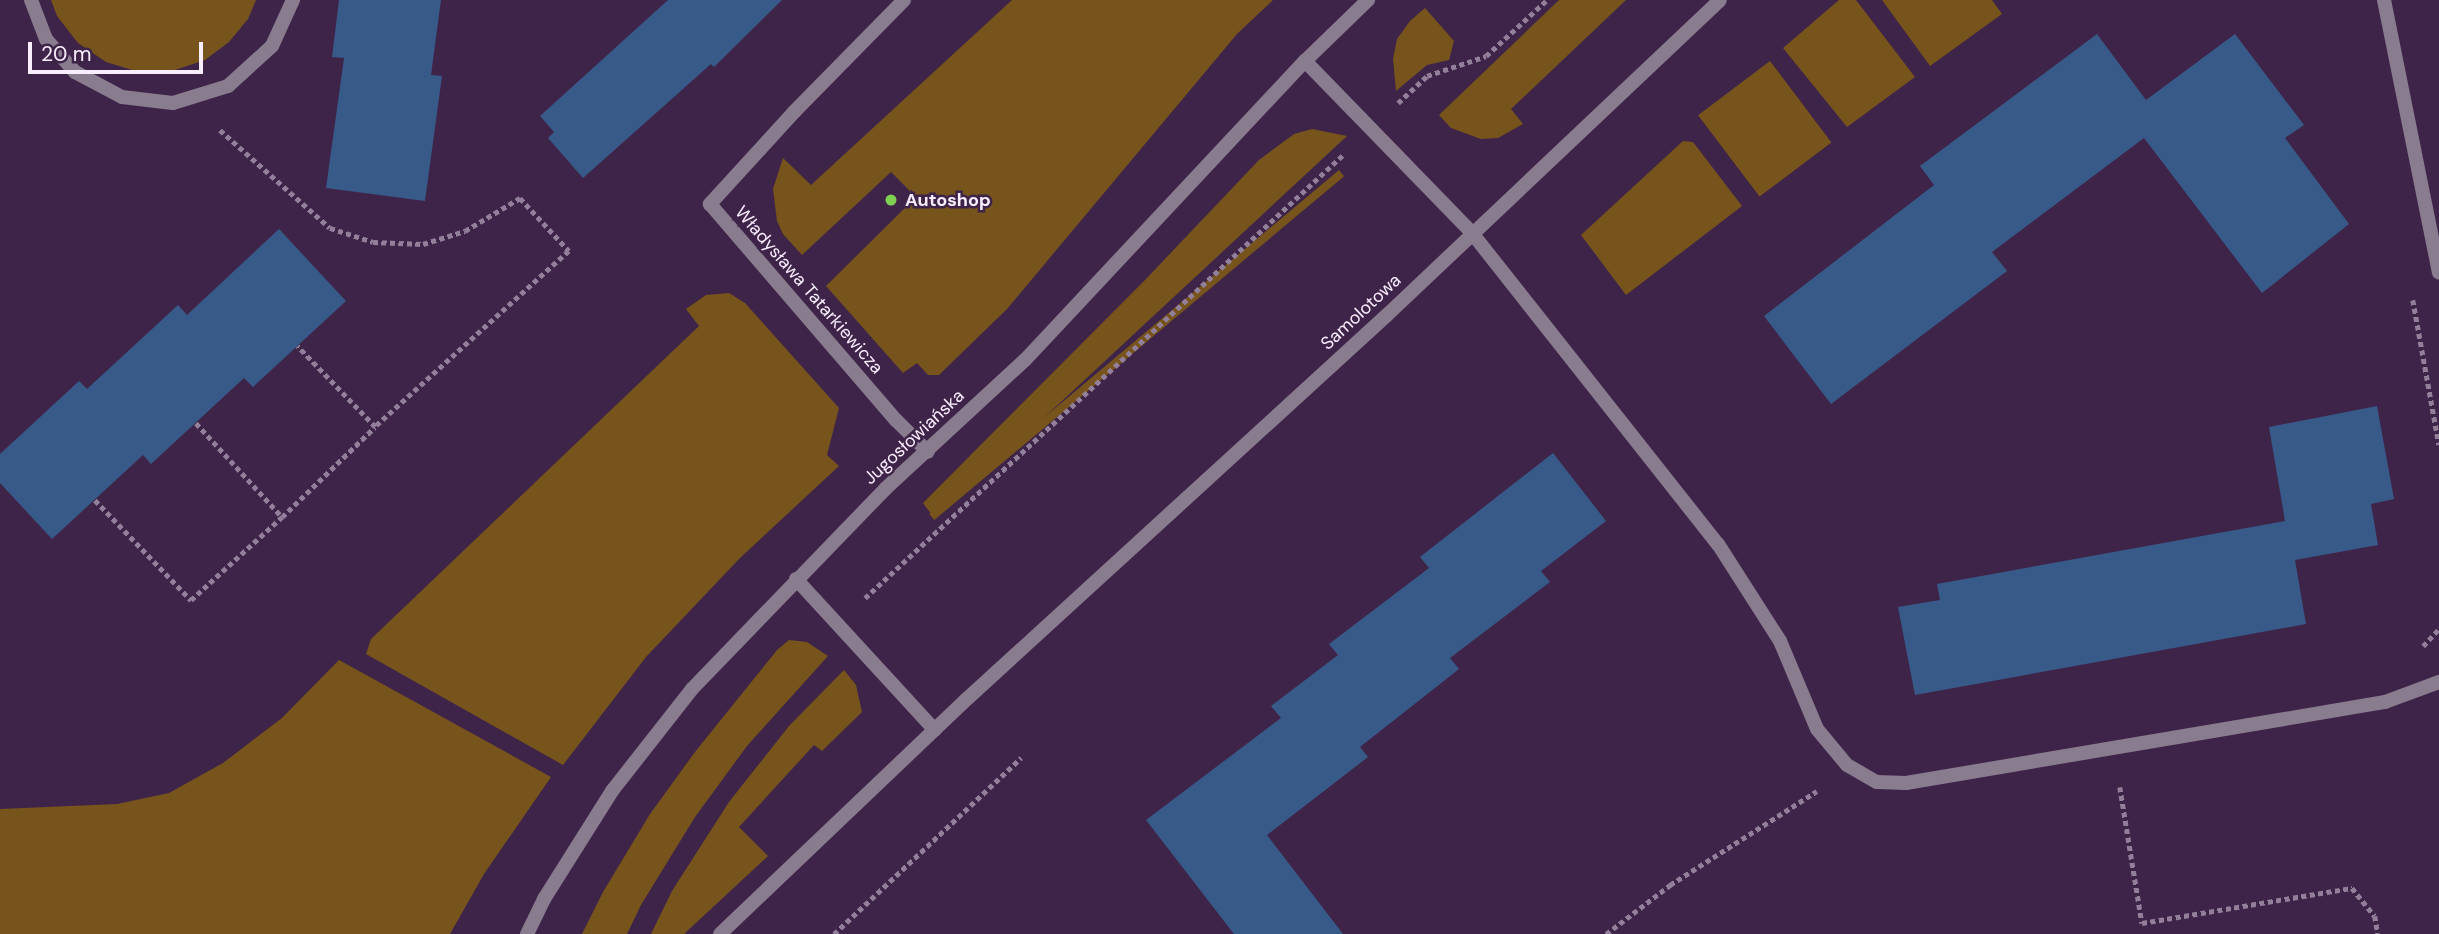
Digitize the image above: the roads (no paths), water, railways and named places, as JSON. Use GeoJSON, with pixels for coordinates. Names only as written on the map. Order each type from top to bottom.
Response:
{"type":"FeatureCollection","features":[{"type":"Feature","properties":{"kind":"street"},"geometry":{"type":"LineString","coordinates":[[31,0],[46,38],[75,72],[122,97],[173,103],[228,86],[272,46],[293,0]]}},
{"type":"Feature","properties":{"kind":"street","name":"Władysława Tatarkiewicza"},"geometry":{"type":"LineString","coordinates":[[904,0],[794,112],[710,204],[896,420],[928,452]]}},
{"type":"Feature","properties":{"kind":"street","name":"Jugosłowiańska"},"geometry":{"type":"LineString","coordinates":[[527,934],[544,899],[612,791],[692,689],[886,489],[1025,360],[1305,61],[1368,0]]}},
{"type":"Feature","properties":{"kind":"street","name":"Samolotowa"},"geometry":{"type":"LineString","coordinates":[[720,934],[982,686],[1387,315],[1720,0]]}},
{"type":"Feature","properties":{"kind":"street"},"geometry":{"type":"LineString","coordinates":[[2384,0],[2439,273]]}},
{"type":"Feature","properties":{"kind":"street"},"geometry":{"type":"LineString","coordinates":[[1305,61],[1472,233],[1718,544],[1780,641],[1817,729],[1847,765],[1877,782],[1906,783],[2385,702],[2439,682]]}},
{"type":"Feature","properties":{"kind":"street"},"geometry":{"type":"LineString","coordinates":[[796,579],[935,730]]}},
{"type":"Feature","properties":{"kind":"place","name":"Autoshop"},"geometry":{"type":"Point","coordinates":[891,200]}}]}
